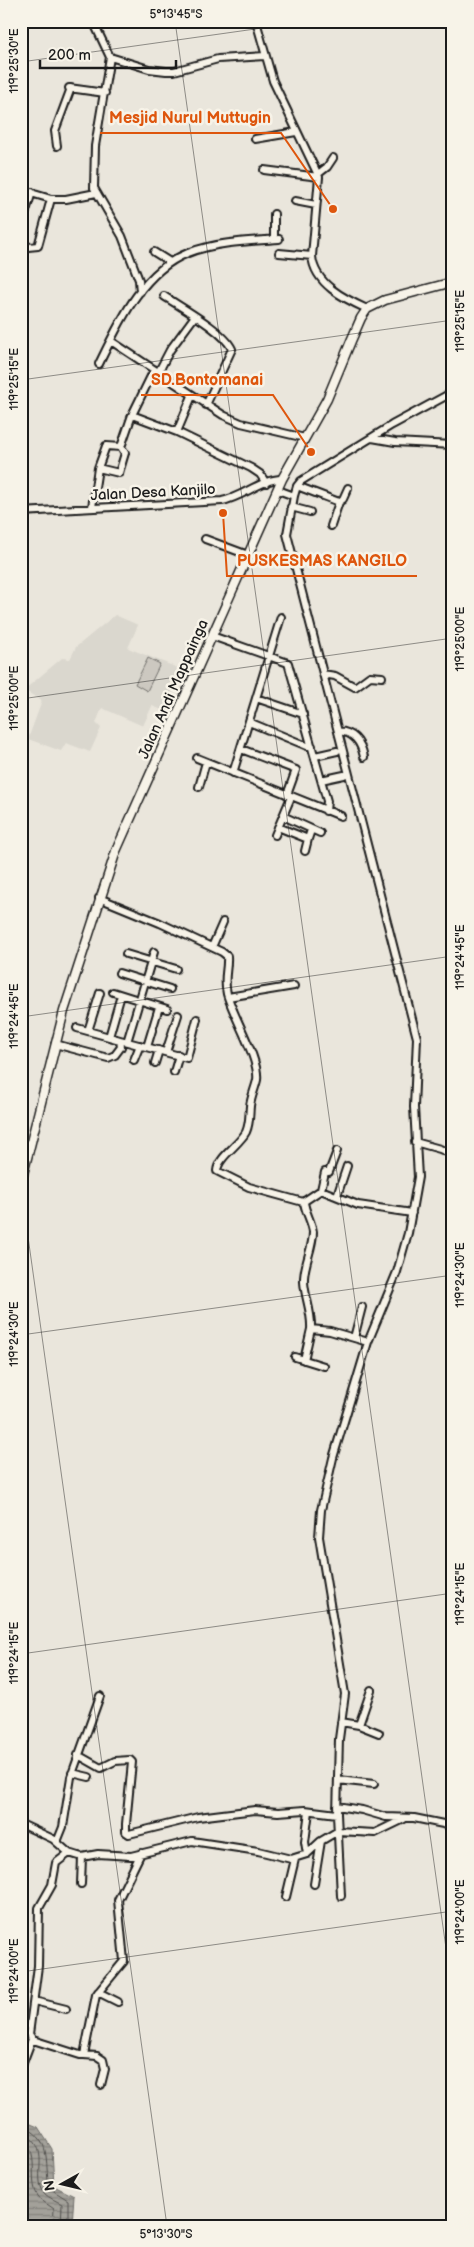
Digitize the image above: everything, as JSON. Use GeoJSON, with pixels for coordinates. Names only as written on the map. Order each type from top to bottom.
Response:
{"type":"FeatureCollection","features":[{"type":"Feature","properties":{"kind":"main road"},"geometry":{"type":"LineString","coordinates":[[367,309],[385,300],[453,282]]}},
{"type":"Feature","properties":{"kind":"main road","name":"Jalan Andi Mappainga"},"geometry":{"type":"LineString","coordinates":[[21,1182],[25,1155],[55,1044],[99,898],[118,846],[282,479],[327,399],[360,318],[367,309]]}},
{"type":"Feature","properties":{"kind":"street"},"geometry":{"type":"LineString","coordinates":[[93,21],[110,57],[94,152],[96,193],[122,236],[139,280],[140,292]]}},
{"type":"Feature","properties":{"kind":"street"},"geometry":{"type":"LineString","coordinates":[[256,21],[273,80],[318,176],[312,256],[316,271],[342,297],[367,309]]}},
{"type":"Feature","properties":{"kind":"street"},"geometry":{"type":"LineString","coordinates":[[110,57],[149,69],[174,71],[218,59],[265,56]]}},
{"type":"Feature","properties":{"kind":"street"},"geometry":{"type":"LineString","coordinates":[[57,146],[55,132],[69,88],[105,93]]}},
{"type":"Feature","properties":{"kind":"street"},"geometry":{"type":"LineString","coordinates":[[255,138],[296,132]]}},
{"type":"Feature","properties":{"kind":"street"},"geometry":{"type":"LineString","coordinates":[[318,176],[333,158]]}},
{"type":"Feature","properties":{"kind":"street"},"geometry":{"type":"LineString","coordinates":[[264,170],[318,176]]}},
{"type":"Feature","properties":{"kind":"street"},"geometry":{"type":"LineString","coordinates":[[21,190],[51,199],[66,200],[96,193]]}},
{"type":"Feature","properties":{"kind":"street"},"geometry":{"type":"LineString","coordinates":[[21,227],[32,192]]}},
{"type":"Feature","properties":{"kind":"street"},"geometry":{"type":"LineString","coordinates":[[21,243],[28,247],[38,246],[51,199]]}},
{"type":"Feature","properties":{"kind":"street"},"geometry":{"type":"LineString","coordinates":[[295,201],[316,205]]}},
{"type":"Feature","properties":{"kind":"street"},"geometry":{"type":"LineString","coordinates":[[99,364],[110,340],[140,292],[170,262],[198,250],[236,242],[277,239],[274,214]]}},
{"type":"Feature","properties":{"kind":"street"},"geometry":{"type":"LineString","coordinates":[[154,252],[170,262]]}},
{"type":"Feature","properties":{"kind":"street"},"geometry":{"type":"LineString","coordinates":[[279,254],[312,256]]}},
{"type":"Feature","properties":{"kind":"street"},"geometry":{"type":"LineString","coordinates":[[164,296],[195,316],[227,341],[232,349],[206,405]]}},
{"type":"Feature","properties":{"kind":"street"},"geometry":{"type":"LineString","coordinates":[[98,468],[119,473],[125,454],[121,447],[132,415],[170,350],[195,316]]}},
{"type":"Feature","properties":{"kind":"street"},"geometry":{"type":"LineString","coordinates":[[110,340],[206,405],[241,423],[304,438]]}},
{"type":"Feature","properties":{"kind":"street"},"geometry":{"type":"LineString","coordinates":[[341,1896],[337,1806],[341,1722],[345,1694],[319,1530],[333,1458],[368,1342],[399,1267],[412,1214],[418,1176],[415,1142],[416,1032],[286,534],[296,486],[301,481],[453,392]]}},
{"type":"Feature","properties":{"kind":"street"},"geometry":{"type":"LineString","coordinates":[[176,432],[192,396]]}},
{"type":"Feature","properties":{"kind":"street"},"geometry":{"type":"LineString","coordinates":[[132,415],[176,432],[251,468],[260,474],[266,483]]}},
{"type":"Feature","properties":{"kind":"street"},"geometry":{"type":"LineString","coordinates":[[372,438],[394,442],[453,445]]}},
{"type":"Feature","properties":{"kind":"street"},"geometry":{"type":"LineString","coordinates":[[92,507],[98,468],[107,445],[121,447]]}},
{"type":"Feature","properties":{"kind":"street","name":"Jalan Desa Kanjilo"},"geometry":{"type":"LineString","coordinates":[[21,512],[222,501],[234,498],[266,483],[282,479]]}},
{"type":"Feature","properties":{"kind":"street"},"geometry":{"type":"LineString","coordinates":[[296,486],[340,502]]}},
{"type":"Feature","properties":{"kind":"street"},"geometry":{"type":"LineString","coordinates":[[331,526],[340,502],[348,488]]}},
{"type":"Feature","properties":{"kind":"street"},"geometry":{"type":"LineString","coordinates":[[278,490],[294,496]]}},
{"type":"Feature","properties":{"kind":"street"},"geometry":{"type":"LineString","coordinates":[[291,507],[310,512]]}},
{"type":"Feature","properties":{"kind":"street"},"geometry":{"type":"LineString","coordinates":[[205,540],[248,555]]}},
{"type":"Feature","properties":{"kind":"street"},"geometry":{"type":"LineString","coordinates":[[233,773],[281,617]]}},
{"type":"Feature","properties":{"kind":"street"},"geometry":{"type":"LineString","coordinates":[[212,636],[288,663],[327,802],[326,811]]}},
{"type":"Feature","properties":{"kind":"street"},"geometry":{"type":"LineString","coordinates":[[322,674],[335,676],[355,687],[370,676],[382,677]]}},
{"type":"Feature","properties":{"kind":"street"},"geometry":{"type":"LineString","coordinates":[[256,698],[303,714]]}},
{"type":"Feature","properties":{"kind":"street"},"geometry":{"type":"LineString","coordinates":[[249,722],[306,746],[312,746]]}},
{"type":"Feature","properties":{"kind":"street"},"geometry":{"type":"LineString","coordinates":[[338,731],[348,733],[357,740],[362,746],[364,757]]}},
{"type":"Feature","properties":{"kind":"street"},"geometry":{"type":"LineString","coordinates":[[241,749],[296,770],[283,816],[275,835]]}},
{"type":"Feature","properties":{"kind":"street"},"geometry":{"type":"LineString","coordinates":[[315,756],[337,751]]}},
{"type":"Feature","properties":{"kind":"street"},"geometry":{"type":"LineString","coordinates":[[197,758],[341,816]]}},
{"type":"Feature","properties":{"kind":"street"},"geometry":{"type":"LineString","coordinates":[[199,787],[206,762]]}},
{"type":"Feature","properties":{"kind":"street"},"geometry":{"type":"LineString","coordinates":[[321,780],[344,774]]}},
{"type":"Feature","properties":{"kind":"street"},"geometry":{"type":"LineString","coordinates":[[283,816],[320,833]]}},
{"type":"Feature","properties":{"kind":"street"},"geometry":{"type":"LineString","coordinates":[[278,827],[308,839]]}},
{"type":"Feature","properties":{"kind":"street"},"geometry":{"type":"LineString","coordinates":[[305,851],[311,830]]}},
{"type":"Feature","properties":{"kind":"street"},"geometry":{"type":"LineString","coordinates":[[99,898],[212,947],[227,956],[224,979],[228,997],[236,1022],[253,1058],[257,1076],[247,1130],[216,1170],[249,1187],[304,1202]]}},
{"type":"Feature","properties":{"kind":"street"},"geometry":{"type":"LineString","coordinates":[[212,947],[223,922]]}},
{"type":"Feature","properties":{"kind":"street"},"geometry":{"type":"LineString","coordinates":[[55,1044],[108,1058],[115,1055],[124,1041],[154,952]]}},
{"type":"Feature","properties":{"kind":"street"},"geometry":{"type":"LineString","coordinates":[[126,954],[176,969]]}},
{"type":"Feature","properties":{"kind":"street"},"geometry":{"type":"LineString","coordinates":[[119,973],[170,989]]}},
{"type":"Feature","properties":{"kind":"street"},"geometry":{"type":"LineString","coordinates":[[228,997],[294,986]]}},
{"type":"Feature","properties":{"kind":"street"},"geometry":{"type":"LineString","coordinates":[[113,992],[167,1009]]}},
{"type":"Feature","properties":{"kind":"street"},"geometry":{"type":"LineString","coordinates":[[88,1031],[100,993]]}},
{"type":"Feature","properties":{"kind":"street"},"geometry":{"type":"LineString","coordinates":[[109,1037],[121,995]]}},
{"type":"Feature","properties":{"kind":"street"},"geometry":{"type":"LineString","coordinates":[[134,1060],[143,1046],[160,1007]]}},
{"type":"Feature","properties":{"kind":"street"},"geometry":{"type":"LineString","coordinates":[[155,1063],[163,1051],[178,1014]]}},
{"type":"Feature","properties":{"kind":"street"},"geometry":{"type":"LineString","coordinates":[[77,1028],[187,1058],[197,1019]]}},
{"type":"Feature","properties":{"kind":"street"},"geometry":{"type":"LineString","coordinates":[[174,1072],[179,1055]]}},
{"type":"Feature","properties":{"kind":"street"},"geometry":{"type":"LineString","coordinates":[[415,1142],[453,1155]]}},
{"type":"Feature","properties":{"kind":"street"},"geometry":{"type":"LineString","coordinates":[[304,1202],[321,1190],[324,1172],[329,1172],[337,1151]]}},
{"type":"Feature","properties":{"kind":"street"},"geometry":{"type":"LineString","coordinates":[[337,1196],[347,1166]]}},
{"type":"Feature","properties":{"kind":"street"},"geometry":{"type":"LineString","coordinates":[[321,1190],[358,1204],[412,1214]]}},
{"type":"Feature","properties":{"kind":"street"},"geometry":{"type":"LineString","coordinates":[[304,1202],[313,1231],[304,1273],[305,1293],[311,1316],[311,1329],[304,1360]]}},
{"type":"Feature","properties":{"kind":"street"},"geometry":{"type":"LineString","coordinates":[[354,1338],[362,1307]]}},
{"type":"Feature","properties":{"kind":"street"},"geometry":{"type":"LineString","coordinates":[[311,1329],[330,1331],[368,1342]]}},
{"type":"Feature","properties":{"kind":"street"},"geometry":{"type":"LineString","coordinates":[[294,1357],[324,1366]]}},
{"type":"Feature","properties":{"kind":"street"},"geometry":{"type":"LineString","coordinates":[[359,1725],[371,1690]]}},
{"type":"Feature","properties":{"kind":"street"},"geometry":{"type":"LineString","coordinates":[[57,1842],[63,1827],[72,1773],[100,1696]]}},
{"type":"Feature","properties":{"kind":"street"},"geometry":{"type":"LineString","coordinates":[[341,1722],[359,1725],[380,1733]]}},
{"type":"Feature","properties":{"kind":"street"},"geometry":{"type":"LineString","coordinates":[[78,1755],[101,1768],[115,1761],[130,1760],[132,1762],[126,1824],[126,1832],[129,1834],[198,1817],[255,1810],[278,1812],[296,1809],[337,1814]]}},
{"type":"Feature","properties":{"kind":"street"},"geometry":{"type":"LineString","coordinates":[[72,1773],[89,1777]]}},
{"type":"Feature","properties":{"kind":"street"},"geometry":{"type":"LineString","coordinates":[[338,1780],[374,1784]]}},
{"type":"Feature","properties":{"kind":"street"},"geometry":{"type":"LineString","coordinates":[[337,1806],[453,1826]]}},
{"type":"Feature","properties":{"kind":"street"},"geometry":{"type":"LineString","coordinates":[[306,1854],[309,1811]]}},
{"type":"Feature","properties":{"kind":"street"},"geometry":{"type":"LineString","coordinates":[[21,1824],[57,1842],[69,1853],[82,1856],[98,1854],[127,1856],[192,1841],[295,1859],[306,1854],[322,1840],[338,1831],[375,1833],[388,1829],[404,1819]]}},
{"type":"Feature","properties":{"kind":"street"},"geometry":{"type":"LineString","coordinates":[[314,1884],[322,1840]]}},
{"type":"Feature","properties":{"kind":"street"},"geometry":{"type":"LineString","coordinates":[[21,2068],[32,2039],[30,2031],[39,1951],[39,1908],[52,1886],[56,1863],[69,1853]]}},
{"type":"Feature","properties":{"kind":"street"},"geometry":{"type":"LineString","coordinates":[[84,2055],[98,1992],[124,1961],[118,1900],[142,1853]]}},
{"type":"Feature","properties":{"kind":"street"},"geometry":{"type":"LineString","coordinates":[[80,1884],[82,1856]]}},
{"type":"Feature","properties":{"kind":"street"},"geometry":{"type":"LineString","coordinates":[[286,1897],[295,1859]]}},
{"type":"Feature","properties":{"kind":"street"},"geometry":{"type":"LineString","coordinates":[[98,1992],[118,2002]]}},
{"type":"Feature","properties":{"kind":"street"},"geometry":{"type":"LineString","coordinates":[[34,2001],[66,2009]]}},
{"type":"Feature","properties":{"kind":"street"},"geometry":{"type":"LineString","coordinates":[[32,2039],[67,2052],[97,2056],[103,2060],[105,2070],[101,2085]]}},
{"type":"Feature","properties":{"kind":"shaded area"},"geometry":{"type":"Polygon","coordinates":[[[115,615],[138,625],[128,648],[178,668],[171,698],[180,700],[173,714],[152,706],[143,726],[102,708],[96,723],[101,728],[90,752],[66,743],[61,751],[28,739],[42,701],[24,690],[62,658],[70,659],[76,647],[115,615]]]}},
{"type":"Feature","properties":{"kind":"shaded area"},"geometry":{"type":"Polygon","coordinates":[[[148,658],[160,664],[147,691],[135,684],[148,658]]]}},
{"type":"Feature","properties":{"kind":"water"},"geometry":{"type":"Polygon","coordinates":[[[21,2120],[38,2127],[52,2149],[54,2186],[74,2196],[72,2224],[80,2226],[21,2226],[21,2120]]]}},
{"type":"Feature","properties":{"kind":"place","name":"Mesjid Nurul Muttugin"},"geometry":{"type":"Point","coordinates":[333,209]}},
{"type":"Feature","properties":{"kind":"place","name":"SD.Bontomanai"},"geometry":{"type":"Point","coordinates":[311,452]}},
{"type":"Feature","properties":{"kind":"place","name":"PUSKESMAS KANGILO"},"geometry":{"type":"Point","coordinates":[223,513]}}]}
